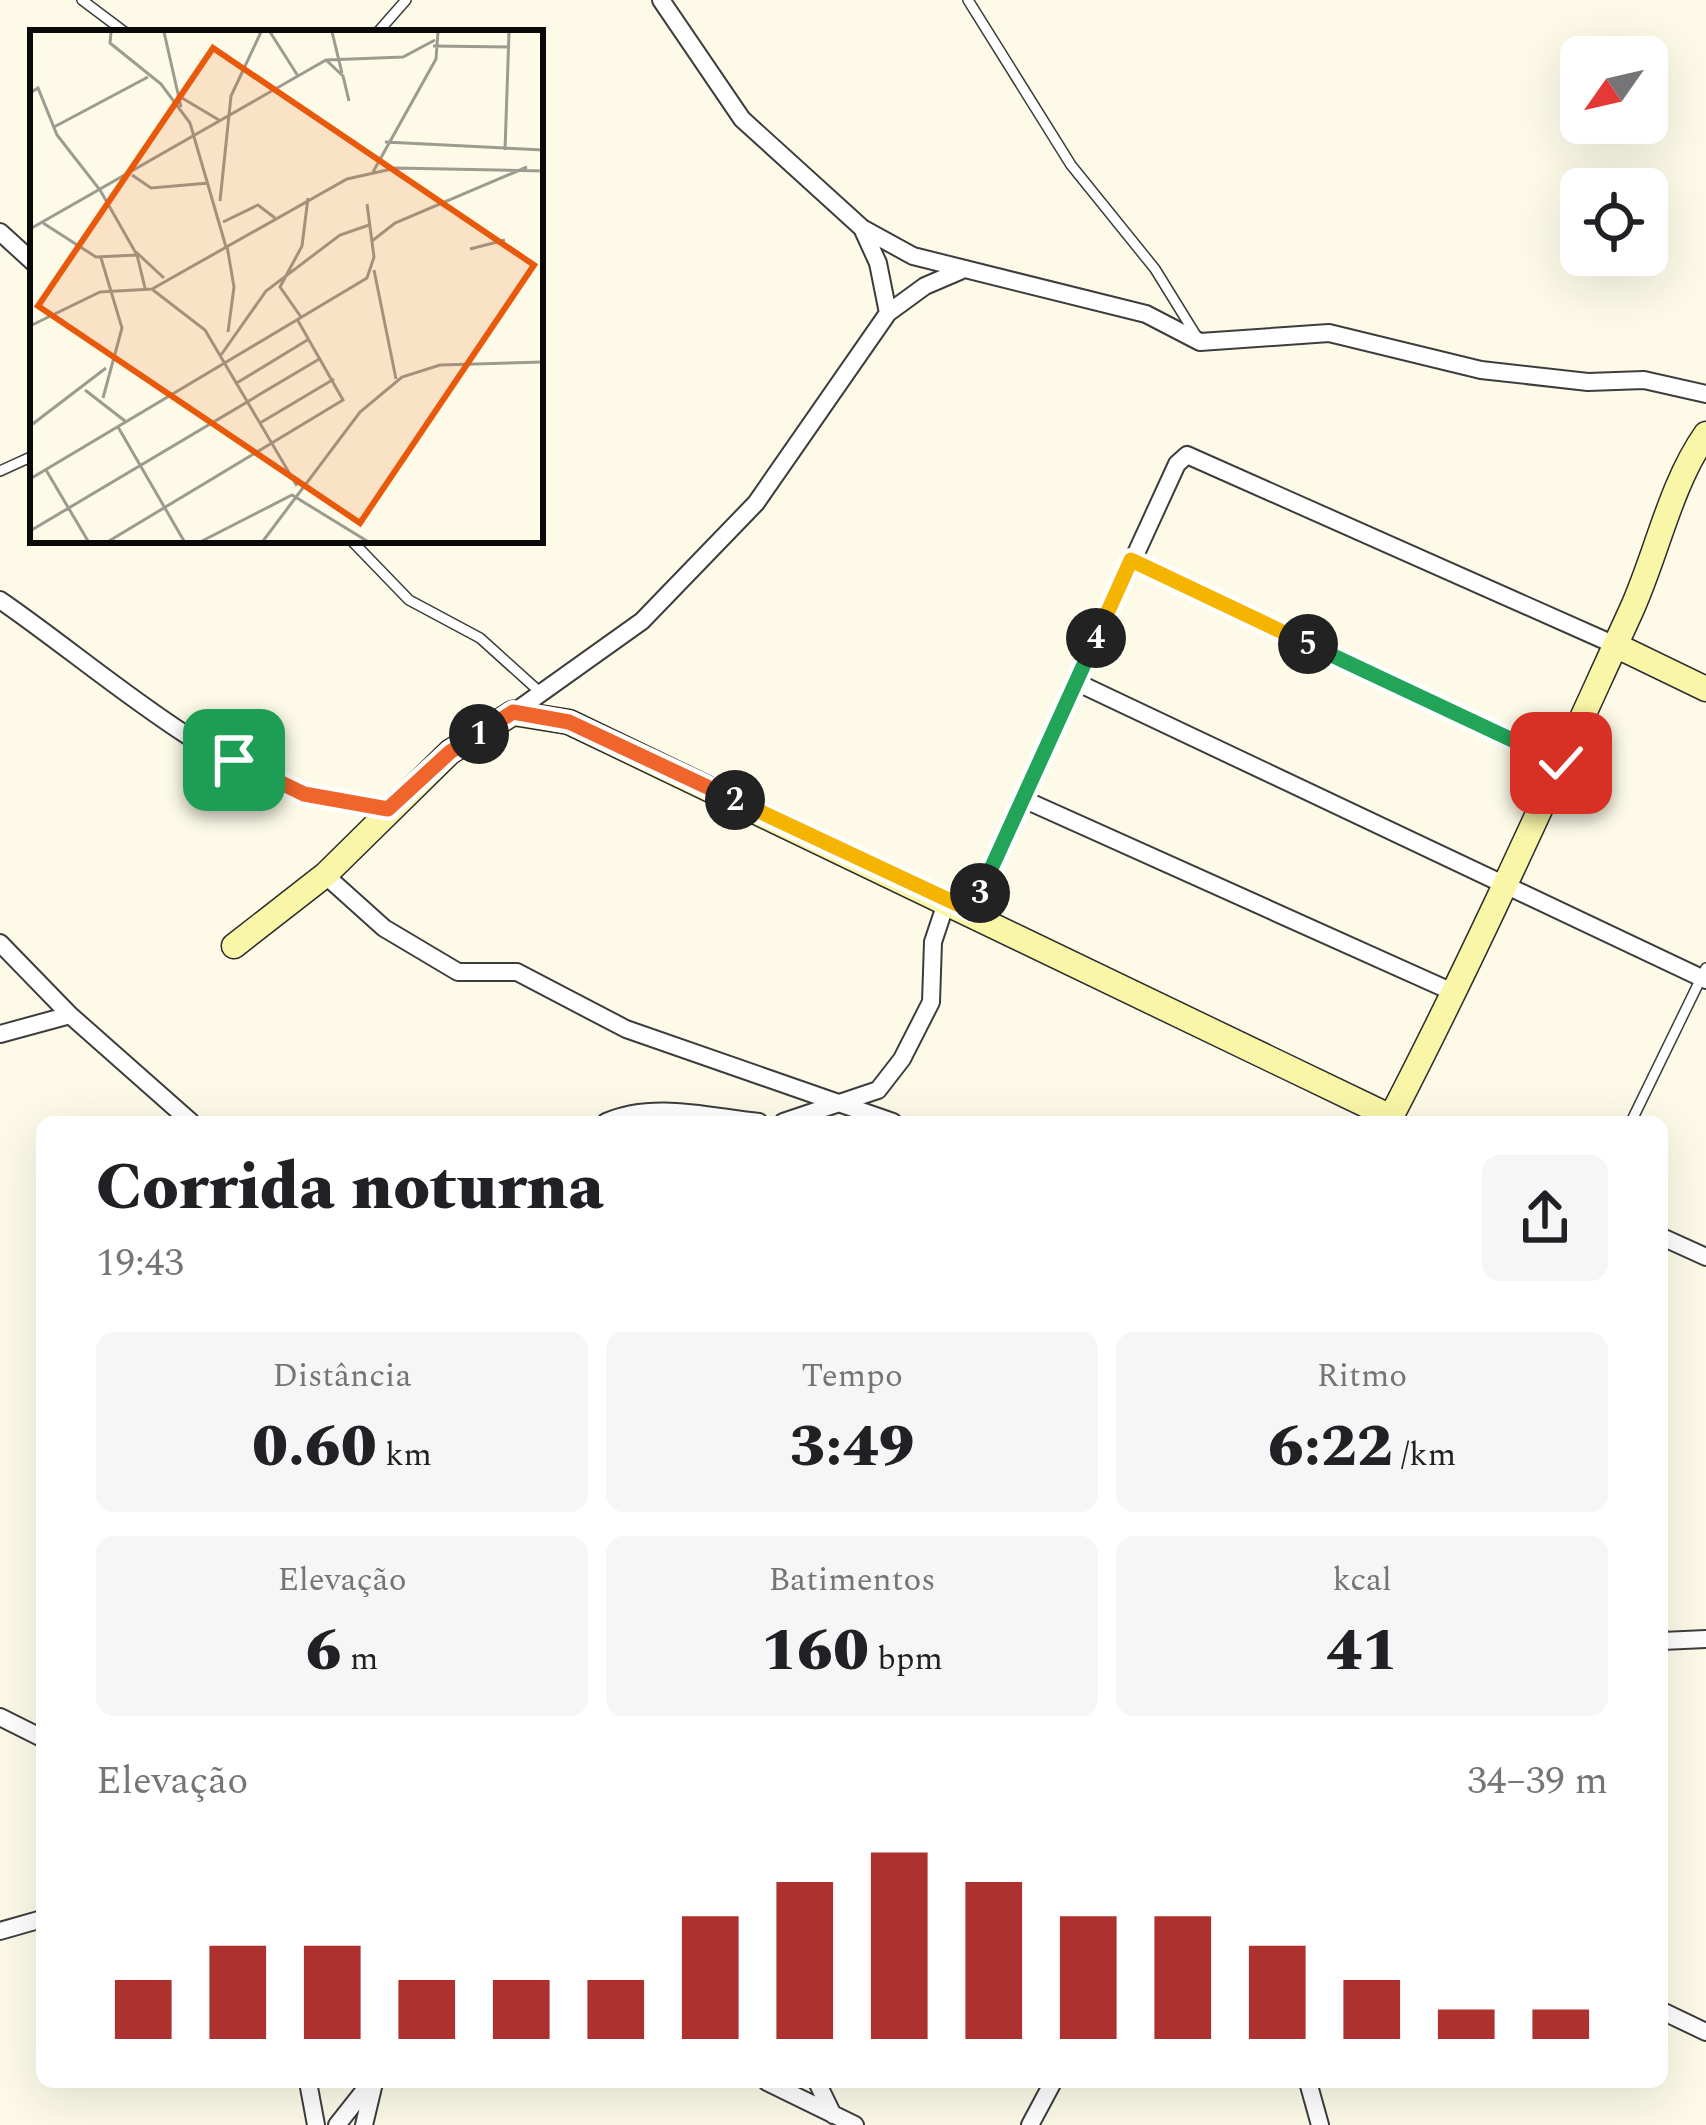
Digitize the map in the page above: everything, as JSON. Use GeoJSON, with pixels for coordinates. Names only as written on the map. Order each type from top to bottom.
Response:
{"type":"FeatureCollection","features":[{"type":"Feature","properties":{"kind":"street"},"geometry":{"type":"LineString","coordinates":[[661,0],[742,119],[862,228],[913,256],[1146,314],[1199,342],[1329,333],[1481,370],[1588,382],[1645,380],[1706,394]]}},
{"type":"Feature","properties":{"kind":"street"},"geometry":{"type":"LineString","coordinates":[[862,228],[878,263],[888,313]]}},
{"type":"Feature","properties":{"kind":"street"},"geometry":{"type":"LineString","coordinates":[[0,232],[30,259]]}},
{"type":"Feature","properties":{"kind":"street"},"geometry":{"type":"LineString","coordinates":[[234,946],[325,875],[450,752],[642,621],[756,503],[888,313],[925,286],[960,271]]}},
{"type":"Feature","properties":{"kind":"street"},"geometry":{"type":"LineString","coordinates":[[1396,1116],[1615,645],[1691,455],[1706,434]]}},
{"type":"Feature","properties":{"kind":"street"},"geometry":{"type":"LineString","coordinates":[[972,911],[1131,560],[1177,464],[1187,455],[1199,456],[1706,689]]}},
{"type":"Feature","properties":{"kind":"street"},"geometry":{"type":"LineString","coordinates":[[1131,560],[1561,763]]}},
{"type":"Feature","properties":{"kind":"street"},"geometry":{"type":"LineString","coordinates":[[0,600],[165,718],[234,760],[304,794],[388,809]]}},
{"type":"Feature","properties":{"kind":"street"},"geometry":{"type":"LineString","coordinates":[[1076,682],[1704,975]]}},
{"type":"Feature","properties":{"kind":"street"},"geometry":{"type":"LineString","coordinates":[[513,712],[569,722],[972,911],[1386,1116]]}},
{"type":"Feature","properties":{"kind":"street"},"geometry":{"type":"LineString","coordinates":[[1023,799],[1455,993]]}},
{"type":"Feature","properties":{"kind":"street"},"geometry":{"type":"LineString","coordinates":[[325,875],[384,928],[458,972],[517,972],[626,1029],[875,1116]]}},
{"type":"Feature","properties":{"kind":"street"},"geometry":{"type":"LineString","coordinates":[[804,1116],[878,1090],[921,1030],[931,1002],[933,942],[947,900]]}},
{"type":"Feature","properties":{"kind":"street"},"geometry":{"type":"LineString","coordinates":[[0,943],[70,1015],[184,1116]]}},
{"type":"Feature","properties":{"kind":"street"},"geometry":{"type":"LineString","coordinates":[[0,1034],[70,1015]]}},
{"type":"Feature","properties":{"kind":"street"},"geometry":{"type":"LineString","coordinates":[[620,1116],[678,1112],[710,1116]]}},
{"type":"Feature","properties":{"kind":"street"},"geometry":{"type":"LineString","coordinates":[[1668,1241],[1706,1257]]}},
{"type":"Feature","properties":{"kind":"street"},"geometry":{"type":"LineString","coordinates":[[1668,1641],[1706,1639]]}},
{"type":"Feature","properties":{"kind":"street"},"geometry":{"type":"LineString","coordinates":[[0,1717],[36,1735]]}},
{"type":"Feature","properties":{"kind":"street"},"geometry":{"type":"LineString","coordinates":[[0,1931],[36,1921]]}},
{"type":"Feature","properties":{"kind":"street"},"geometry":{"type":"LineString","coordinates":[[1668,2014],[1706,2032]]}},
{"type":"Feature","properties":{"kind":"street"},"geometry":{"type":"LineString","coordinates":[[309,2088],[316,2125]]}},
{"type":"Feature","properties":{"kind":"street"},"geometry":{"type":"LineString","coordinates":[[337,2125],[367,2088]]}},
{"type":"Feature","properties":{"kind":"street"},"geometry":{"type":"LineString","coordinates":[[364,2125],[371,2088]]}},
{"type":"Feature","properties":{"kind":"street"},"geometry":{"type":"LineString","coordinates":[[777,2088],[855,2125]]}},
{"type":"Feature","properties":{"kind":"street"},"geometry":{"type":"LineString","coordinates":[[801,2102],[813,2088]]}},
{"type":"Feature","properties":{"kind":"street"},"geometry":{"type":"LineString","coordinates":[[820,2088],[834,2116]]}},
{"type":"Feature","properties":{"kind":"street"},"geometry":{"type":"LineString","coordinates":[[1030,2125],[1050,2088]]}},
{"type":"Feature","properties":{"kind":"street"},"geometry":{"type":"LineString","coordinates":[[1310,2088],[1319,2125]]}},
{"type":"Feature","properties":{"kind":"lane"},"geometry":{"type":"LineString","coordinates":[[82,0],[122,30]]}},
{"type":"Feature","properties":{"kind":"lane"},"geometry":{"type":"LineString","coordinates":[[380,30],[406,0]]}},
{"type":"Feature","properties":{"kind":"lane"},"geometry":{"type":"LineString","coordinates":[[968,0],[1059,148],[1155,268],[1199,342]]}},
{"type":"Feature","properties":{"kind":"lane"},"geometry":{"type":"LineString","coordinates":[[0,471],[30,457]]}},
{"type":"Feature","properties":{"kind":"lane"},"geometry":{"type":"LineString","coordinates":[[354,543],[409,600],[480,638],[541,693]]}},
{"type":"Feature","properties":{"kind":"lane"},"geometry":{"type":"LineString","coordinates":[[1634,1116],[1704,975]]}},
{"type":"Feature","properties":{"kind":"route"},"geometry":{"type":"LineString","coordinates":[[234,760],[304,794],[388,809],[450,752],[513,712],[569,722],[972,911],[1131,560],[1561,763]]}}]}
